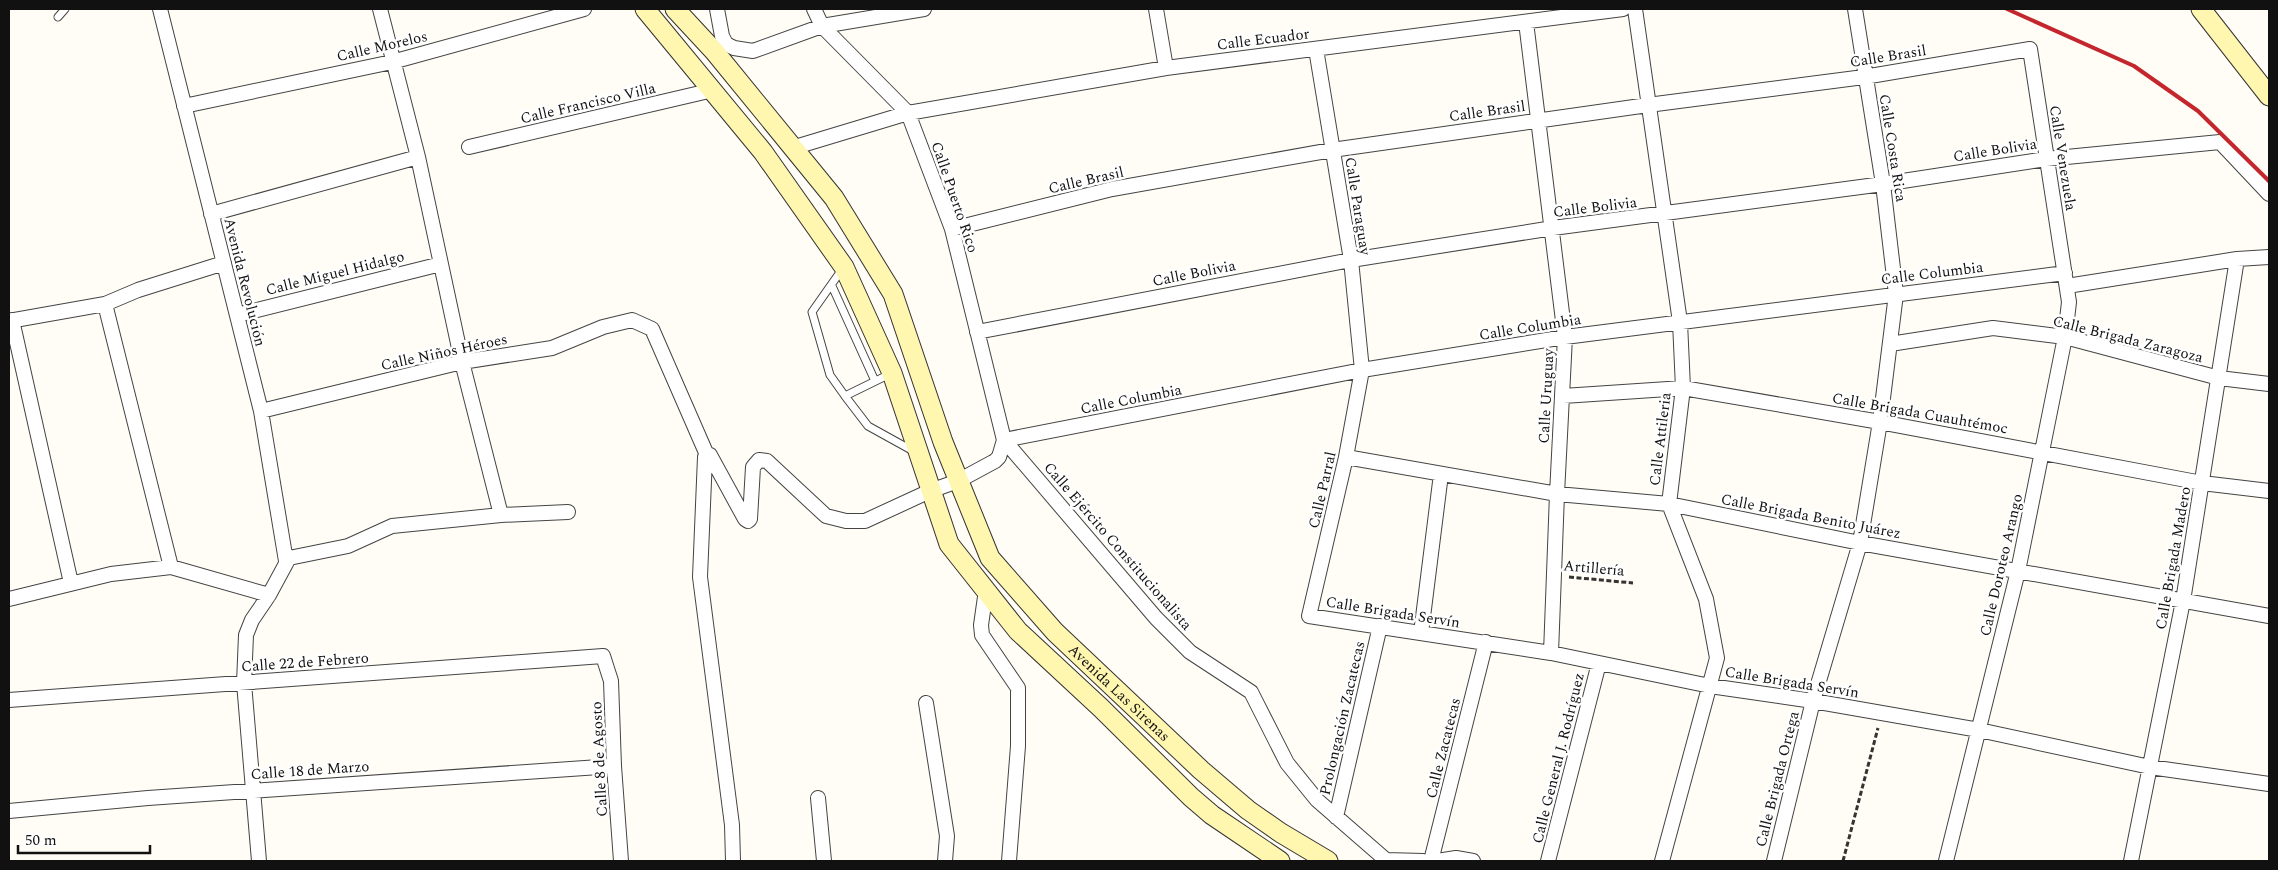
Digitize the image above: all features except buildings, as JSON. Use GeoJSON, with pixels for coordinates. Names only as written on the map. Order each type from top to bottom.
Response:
{"type":"FeatureCollection","features":[{"type":"Feature","properties":{"kind":"main road","name":"Avenida Las Sirenas"},"geometry":{"type":"LineString","coordinates":[[645,9],[763,152],[844,267],[892,373],[949,544],[1018,631],[1101,708],[1191,797],[1212,814],[1280,861]]}},
{"type":"Feature","properties":{"kind":"main road","name":"Avenida Las Sirenas"},"geometry":{"type":"LineString","coordinates":[[675,9],[720,48],[792,148],[834,198],[893,294],[943,442],[990,558],[1055,632],[1201,770],[1248,810],[1281,833],[1328,861]]}},
{"type":"Feature","properties":{"kind":"main road"},"geometry":{"type":"LineString","coordinates":[[2201,9],[2269,96]]}},
{"type":"Feature","properties":{"kind":"street","name":"Avenida Revolución"},"geometry":{"type":"LineString","coordinates":[[160,9],[261,411],[286,561],[289,558]]}},
{"type":"Feature","properties":{"kind":"street"},"geometry":{"type":"LineString","coordinates":[[380,9],[392,62],[418,156],[462,362],[500,515]]}},
{"type":"Feature","properties":{"kind":"street","name":"Calle Morelos"},"geometry":{"type":"LineString","coordinates":[[184,106],[392,62],[584,9]]}},
{"type":"Feature","properties":{"kind":"street"},"geometry":{"type":"LineString","coordinates":[[717,9],[722,36],[720,48],[753,51],[822,26],[924,9]]}},
{"type":"Feature","properties":{"kind":"street","name":"Calle Puerto Rico"},"geometry":{"type":"LineString","coordinates":[[814,9],[822,26],[908,113],[952,229],[1004,440]]}},
{"type":"Feature","properties":{"kind":"street"},"geometry":{"type":"LineString","coordinates":[[1156,9],[1166,68]]}},
{"type":"Feature","properties":{"kind":"street","name":"Calle Ecuador"},"geometry":{"type":"LineString","coordinates":[[792,148],[908,113],[1166,68],[1623,9]]}},
{"type":"Feature","properties":{"kind":"street","name":"Calle Attileria"},"geometry":{"type":"LineString","coordinates":[[1636,9],[1680,322],[1683,388],[1669,504],[1706,598],[1717,658],[1662,861]]}},
{"type":"Feature","properties":{"kind":"street","name":"Calle Costa Rica"},"geometry":{"type":"LineString","coordinates":[[1855,9],[1864,77],[1883,184],[1896,294]]}},
{"type":"Feature","properties":{"kind":"street","name":"Calle Uruguay"},"geometry":{"type":"LineString","coordinates":[[1526,22],[1565,337],[1556,494],[1551,653]]}},
{"type":"Feature","properties":{"kind":"street","name":"Calle Paraguay"},"geometry":{"type":"LineString","coordinates":[[1316,49],[1351,260],[1362,370]]}},
{"type":"Feature","properties":{"kind":"street","name":"Calle Brasil"},"geometry":{"type":"LineString","coordinates":[[952,229],[1112,189],[1332,150],[1537,120],[1864,77],[2030,49]]}},
{"type":"Feature","properties":{"kind":"street","name":"Calle Venezuela"},"geometry":{"type":"LineString","coordinates":[[2030,49],[2066,279]]}},
{"type":"Feature","properties":{"kind":"street","name":"Calle Francisco Villa"},"geometry":{"type":"LineString","coordinates":[[469,147],[713,90]]}},
{"type":"Feature","properties":{"kind":"street","name":"Calle Bolivia"},"geometry":{"type":"LineString","coordinates":[[977,332],[1351,260],[1553,228],[1883,184],[2046,159],[2220,142],[2269,194]]}},
{"type":"Feature","properties":{"kind":"street"},"geometry":{"type":"LineString","coordinates":[[212,214],[418,156]]}},
{"type":"Feature","properties":{"kind":"street","name":"Calle Columbia"},"geometry":{"type":"LineString","coordinates":[[1004,440],[1362,370],[1565,337],[1896,294],[2066,279],[2269,257]]}},
{"type":"Feature","properties":{"kind":"street","name":"Calle Brigada Madero"},"geometry":{"type":"LineString","coordinates":[[2131,861],[2183,602],[2237,259]]}},
{"type":"Feature","properties":{"kind":"street"},"geometry":{"type":"LineString","coordinates":[[71,583],[11,320],[105,304],[138,290],[224,263]]}},
{"type":"Feature","properties":{"kind":"street","name":"Calle Miguel Hidalgo"},"geometry":{"type":"LineString","coordinates":[[237,314],[441,264]]}},
{"type":"Feature","properties":{"kind":"street","name":"Calle Doroteo Arango"},"geometry":{"type":"LineString","coordinates":[[1946,861],[2018,571],[2065,337],[2069,302],[2066,279]]}},
{"type":"Feature","properties":{"kind":"street","name":"Calle Brigada Ortega"},"geometry":{"type":"LineString","coordinates":[[1774,861],[1813,701],[1860,543],[1880,422],[1896,294]]}},
{"type":"Feature","properties":{"kind":"street"},"geometry":{"type":"LineString","coordinates":[[105,304],[171,567]]}},
{"type":"Feature","properties":{"kind":"street","name":"Calle Niños Héroes"},"geometry":{"type":"LineString","coordinates":[[261,411],[462,362],[552,348],[604,328],[632,320],[652,329],[707,455]]}},
{"type":"Feature","properties":{"kind":"street","name":"Calle Brigada Zaragoza"},"geometry":{"type":"LineString","coordinates":[[1890,344],[1993,328],[2065,337],[2219,378],[2269,384]]}},
{"type":"Feature","properties":{"kind":"street","name":"Calle Parral"},"geometry":{"type":"LineString","coordinates":[[1309,616],[1346,457],[1362,370]]}},
{"type":"Feature","properties":{"kind":"street","name":"Calle Brigada Cuauhtémoc"},"geometry":{"type":"LineString","coordinates":[[1563,396],[1683,388],[1880,422],[2202,483],[2269,491]]}},
{"type":"Feature","properties":{"kind":"street"},"geometry":{"type":"LineString","coordinates":[[733,861],[732,825],[700,577],[705,457],[710,455],[745,519],[748,520],[753,467],[759,460],[766,461],[826,516],[846,521],[865,521],[930,491],[958,481],[999,457],[1004,440]]}},
{"type":"Feature","properties":{"kind":"street","name":"Calle Ejército Constitucionalista"},"geometry":{"type":"LineString","coordinates":[[1004,440],[1156,618],[1190,652],[1251,692],[1287,763],[1317,800],[1386,860],[1423,861]]}},
{"type":"Feature","properties":{"kind":"street","name":"Calle Brigada Benito Juárez"},"geometry":{"type":"LineString","coordinates":[[1346,457],[1556,494],[1669,504],[1860,543],[2269,616]]}},
{"type":"Feature","properties":{"kind":"street"},"geometry":{"type":"LineString","coordinates":[[1421,633],[1441,474]]}},
{"type":"Feature","properties":{"kind":"street"},"geometry":{"type":"LineString","coordinates":[[258,861],[244,683],[246,635],[252,620],[269,595],[289,558],[348,546],[392,526],[500,515],[568,512]]}},
{"type":"Feature","properties":{"kind":"street"},"geometry":{"type":"LineString","coordinates":[[9,599],[111,574],[171,567],[269,595]]}},
{"type":"Feature","properties":{"kind":"street"},"geometry":{"type":"LineString","coordinates":[[986,590],[981,625],[982,635],[1018,688],[1018,746],[1009,861]]}},
{"type":"Feature","properties":{"kind":"street","name":"Calle Brigada Servín"},"geometry":{"type":"LineString","coordinates":[[1309,616],[1551,653],[1710,686],[1813,701],[1980,730],[2150,767],[2269,784]]}},
{"type":"Feature","properties":{"kind":"street","name":"Prolongación Zacatecas"},"geometry":{"type":"LineString","coordinates":[[1336,817],[1380,626]]}},
{"type":"Feature","properties":{"kind":"street","name":"Calle Zacatecas"},"geometry":{"type":"LineString","coordinates":[[1431,861],[1486,642]]}},
{"type":"Feature","properties":{"kind":"street","name":"Calle 22 de Febrero"},"geometry":{"type":"LineString","coordinates":[[9,700],[603,656]]}},
{"type":"Feature","properties":{"kind":"street","name":"Calle 8 de Agosto"},"geometry":{"type":"LineString","coordinates":[[603,656],[611,681],[614,766],[621,861]]}},
{"type":"Feature","properties":{"kind":"street","name":"Calle General J. Rodríguez"},"geometry":{"type":"LineString","coordinates":[[1548,861],[1599,663]]}},
{"type":"Feature","properties":{"kind":"street"},"geometry":{"type":"LineString","coordinates":[[926,702],[948,836],[945,861]]}},
{"type":"Feature","properties":{"kind":"street","name":"Calle 18 de Marzo"},"geometry":{"type":"LineString","coordinates":[[9,811],[252,791],[614,766]]}},
{"type":"Feature","properties":{"kind":"street"},"geometry":{"type":"LineString","coordinates":[[818,798],[824,861]]}},
{"type":"Feature","properties":{"kind":"street"},"geometry":{"type":"LineString","coordinates":[[1437,861],[1456,858],[1473,861]]}},
{"type":"Feature","properties":{"kind":"lane"},"geometry":{"type":"LineString","coordinates":[[58,17],[65,9]]}},
{"type":"Feature","properties":{"kind":"lane"},"geometry":{"type":"LineString","coordinates":[[844,267],[812,312],[830,374],[868,426],[920,455]]}},
{"type":"Feature","properties":{"kind":"lane"},"geometry":{"type":"LineString","coordinates":[[832,286],[875,382]]}},
{"type":"Feature","properties":{"kind":"lane"},"geometry":{"type":"LineString","coordinates":[[845,396],[892,373]]}},
{"type":"Feature","properties":{"kind":"path","name":"Artillería"},"geometry":{"type":"LineString","coordinates":[[1554,575],[1633,583]]}},
{"type":"Feature","properties":{"kind":"path"},"geometry":{"type":"LineString","coordinates":[[1843,861],[1882,713]]}},
{"type":"Feature","properties":{"kind":"railway"},"geometry":{"type":"LineString","coordinates":[[2007,9],[2134,66],[2198,111],[2269,181]]}}]}
